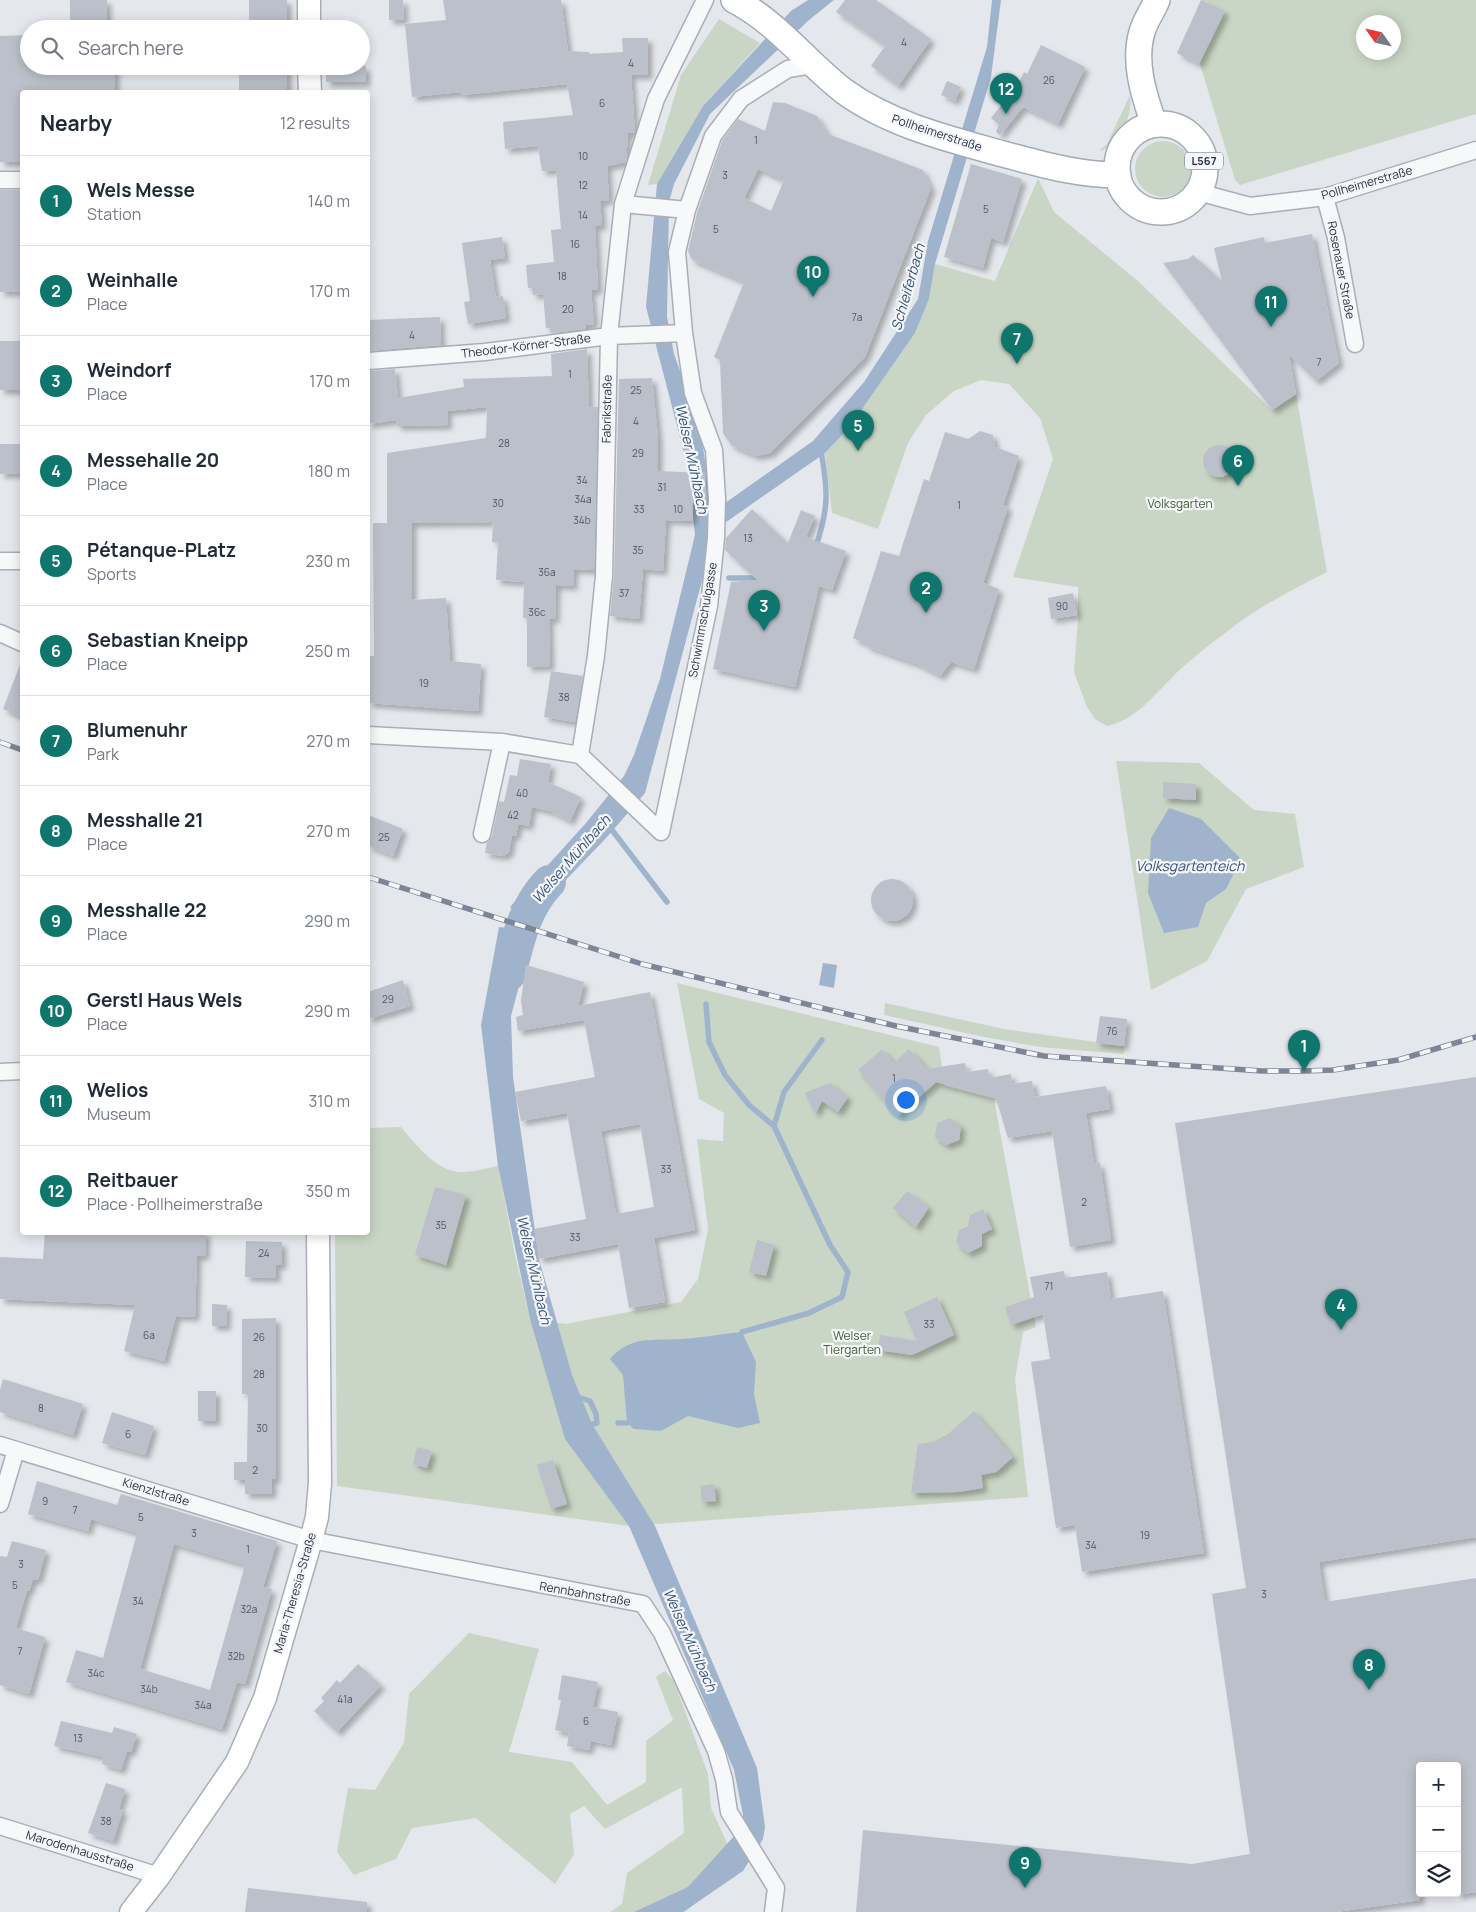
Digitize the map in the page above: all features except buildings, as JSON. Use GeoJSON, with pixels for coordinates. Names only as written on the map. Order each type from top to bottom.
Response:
{"type":"FeatureCollection","features":[{"type":"Feature","properties":{"kind":"main road"},"geometry":{"type":"LineString","coordinates":[[309,0],[309,20]]}},
{"type":"Feature","properties":{"kind":"main road","name":"Pollheimerstraße"},"geometry":{"type":"LineString","coordinates":[[734,0],[769,24],[845,92],[880,114],[960,142],[1069,172],[1118,175]]}},
{"type":"Feature","properties":{"kind":"main road"},"geometry":{"type":"LineString","coordinates":[[1157,0],[1142,32],[1139,53],[1145,98],[1154,124],[1141,129],[1130,137],[1122,148],[1118,161],[1118,175],[1122,187],[1129,198],[1140,206],[1152,211],[1165,212],[1178,208],[1189,202],[1198,192]]}},
{"type":"Feature","properties":{"kind":"main road"},"geometry":{"type":"LineString","coordinates":[[309,75],[310,90]]}},
{"type":"Feature","properties":{"kind":"main road","name":"L567"},"geometry":{"type":"LineString","coordinates":[[1154,124],[1169,124],[1182,129],[1194,138],[1202,150],[1205,164],[1204,179],[1198,192]]}},
{"type":"Feature","properties":{"kind":"main road","name":"Maria-Theresia-Straße"},"geometry":{"type":"LineString","coordinates":[[132,1912],[237,1762],[265,1698],[311,1540],[317,1517],[320,1483],[318,1235]]}},
{"type":"Feature","properties":{"kind":"street","name":"Fabrikstraße"},"geometry":{"type":"LineString","coordinates":[[580,755],[596,656],[604,576],[609,336],[630,204],[656,99],[705,0]]}},
{"type":"Feature","properties":{"kind":"street","name":"Schwimmschulgasse"},"geometry":{"type":"LineString","coordinates":[[580,755],[636,806],[661,832],[708,606],[716,538],[714,450],[694,393],[679,333],[677,252],[687,210],[713,136],[741,99],[788,69],[813,65]]}},
{"type":"Feature","properties":{"kind":"street","name":"Pollheimerstraße"},"geometry":{"type":"LineString","coordinates":[[1198,192],[1250,206],[1325,197],[1476,150]]}},
{"type":"Feature","properties":{"kind":"street"},"geometry":{"type":"LineString","coordinates":[[0,180],[20,180]]}},
{"type":"Feature","properties":{"kind":"street","name":"Rosenauer Straße"},"geometry":{"type":"LineString","coordinates":[[1325,197],[1336,238],[1355,344]]}},
{"type":"Feature","properties":{"kind":"street"},"geometry":{"type":"LineString","coordinates":[[630,204],[687,210]]}},
{"type":"Feature","properties":{"kind":"street","name":"Theodor-Körner-Straße"},"geometry":{"type":"LineString","coordinates":[[370,361],[485,352],[609,336],[679,333]]}},
{"type":"Feature","properties":{"kind":"street"},"geometry":{"type":"LineString","coordinates":[[0,561],[20,561]]}},
{"type":"Feature","properties":{"kind":"street"},"geometry":{"type":"LineString","coordinates":[[0,633],[20,642]]}},
{"type":"Feature","properties":{"kind":"street"},"geometry":{"type":"LineString","coordinates":[[370,735],[502,742],[580,755]]}},
{"type":"Feature","properties":{"kind":"street"},"geometry":{"type":"LineString","coordinates":[[482,834],[502,742]]}},
{"type":"Feature","properties":{"kind":"street"},"geometry":{"type":"LineString","coordinates":[[0,1072],[20,1071]]}},
{"type":"Feature","properties":{"kind":"street"},"geometry":{"type":"LineString","coordinates":[[0,1504],[8,1447]]}},
{"type":"Feature","properties":{"kind":"street","name":"Kienzlstraße"},"geometry":{"type":"LineString","coordinates":[[8,1447],[311,1540]]}},
{"type":"Feature","properties":{"kind":"street","name":"Rennbahnstraße"},"geometry":{"type":"LineString","coordinates":[[311,1540],[643,1604],[662,1633],[716,1751],[724,1779],[729,1812],[776,1888],[773,1912]]}},
{"type":"Feature","properties":{"kind":"street","name":"Marodenhausstraße"},"geometry":{"type":"LineString","coordinates":[[0,1826],[159,1876]]}},
{"type":"Feature","properties":{"kind":"green space"},"geometry":{"type":"Polygon","coordinates":[[[1202,0],[1476,0],[1476,114],[1240,185],[1235,180],[1200,64],[1177,53],[1202,0]]]}},
{"type":"Feature","properties":{"kind":"green space"},"geometry":{"type":"Polygon","coordinates":[[[719,19],[760,43],[703,106],[657,184],[648,185],[681,75],[719,19]]]}},
{"type":"Feature","properties":{"kind":"green space"},"geometry":{"type":"Polygon","coordinates":[[[1130,95],[1130,111],[1124,127],[1109,146],[1102,151],[1100,150],[1107,144],[1130,95]]]}},
{"type":"Feature","properties":{"kind":"green space"},"geometry":{"type":"Polygon","coordinates":[[[1163,141],[1178,146],[1186,154],[1191,169],[1186,184],[1178,192],[1163,197],[1148,192],[1140,184],[1135,169],[1140,154],[1148,146],[1163,141]]]}},
{"type":"Feature","properties":{"kind":"green space","name":"Volksgarten"},"geometry":{"type":"Polygon","coordinates":[[[1038,178],[1054,212],[1139,282],[1272,410],[1296,394],[1327,572],[1272,601],[1241,621],[1184,666],[1130,717],[1107,726],[1095,719],[1087,707],[1074,672],[1078,619],[1078,587],[1013,577],[1053,459],[1040,418],[1009,384],[981,380],[954,391],[926,415],[908,443],[878,529],[832,513],[825,453],[849,428],[915,333],[929,299],[935,264],[995,281],[1038,178]]]}},
{"type":"Feature","properties":{"kind":"green space"},"geometry":{"type":"Polygon","coordinates":[[[1116,761],[1199,763],[1254,810],[1295,814],[1304,867],[1246,889],[1207,961],[1151,990],[1116,761]]]}},
{"type":"Feature","properties":{"kind":"green space","name":"Welser Tiergarten"},"geometry":{"type":"Polygon","coordinates":[[[677,983],[939,1047],[945,1086],[994,1099],[1036,1327],[1023,1332],[1015,1379],[1028,1497],[629,1526],[337,1486],[335,1235],[370,1235],[370,1128],[401,1127],[428,1157],[445,1168],[454,1171],[472,1171],[498,1166],[514,1250],[530,1319],[566,1324],[681,1302],[698,1279],[708,1229],[697,1139],[723,1141],[724,1113],[699,1099],[677,983]]]}},
{"type":"Feature","properties":{"kind":"green space"},"geometry":{"type":"Polygon","coordinates":[[[885,1003],[1004,1029],[1124,1046],[1124,1054],[1040,1047],[979,1036],[884,1015],[885,1003]]]}},
{"type":"Feature","properties":{"kind":"green space"},"geometry":{"type":"Polygon","coordinates":[[[469,1633],[539,1649],[509,1752],[572,1762],[607,1805],[646,1782],[646,1741],[673,1720],[656,1677],[665,1671],[674,1681],[708,1774],[711,1808],[738,1867],[685,1912],[610,1912],[622,1904],[627,1873],[684,1833],[682,1787],[605,1829],[584,1806],[570,1814],[574,1854],[555,1884],[476,1818],[412,1828],[396,1859],[354,1875],[337,1852],[348,1788],[375,1790],[404,1743],[409,1694],[469,1633]]]}},
{"type":"Feature","properties":{"kind":"water"},"geometry":{"type":"Polygon","coordinates":[[[808,0],[834,0],[809,20],[710,114],[674,184],[669,202],[667,317],[674,354],[699,424],[712,502],[711,513],[813,441],[864,382],[918,299],[928,241],[987,47],[992,0],[1001,0],[991,77],[935,264],[929,299],[915,333],[849,428],[825,453],[709,534],[703,577],[645,793],[608,836],[540,907],[511,1016],[513,1077],[539,1259],[572,1375],[592,1424],[655,1526],[757,1768],[765,1827],[763,1839],[743,1871],[683,1912],[634,1912],[688,1887],[735,1835],[743,1815],[734,1770],[629,1526],[565,1439],[530,1319],[498,1166],[481,1025],[499,927],[533,930],[510,907],[586,823],[624,776],[634,755],[660,679],[695,535],[688,468],[646,307],[657,184],[703,106],[791,11],[808,0]]]}},
{"type":"Feature","properties":{"kind":"water","name":"Volksgartenteich"},"geometry":{"type":"Polygon","coordinates":[[[1169,808],[1201,819],[1241,859],[1226,889],[1206,903],[1198,927],[1164,933],[1148,893],[1151,838],[1169,808]]]}},
{"type":"Feature","properties":{"kind":"water"},"geometry":{"type":"Polygon","coordinates":[[[823,963],[837,965],[834,988],[819,985],[823,963]]]}},
{"type":"Feature","properties":{"kind":"water"},"geometry":{"type":"Polygon","coordinates":[[[742,1332],[756,1362],[754,1394],[760,1423],[738,1428],[688,1416],[661,1431],[634,1429],[627,1423],[623,1375],[610,1359],[618,1351],[626,1346],[642,1341],[742,1332]]]}},
{"type":"Feature","properties":{"kind":"waterway"},"geometry":{"type":"LineString","coordinates":[[816,546],[823,521],[826,499],[821,451]]}},
{"type":"Feature","properties":{"kind":"waterway"},"geometry":{"type":"LineString","coordinates":[[729,578],[760,578]]}},
{"type":"Feature","properties":{"kind":"waterway"},"geometry":{"type":"LineString","coordinates":[[609,826],[667,902]]}},
{"type":"Feature","properties":{"kind":"waterway","name":"Welser Mühlbach"},"geometry":{"type":"LineString","coordinates":[[509,974],[523,925],[533,903],[549,882]]}},
{"type":"Feature","properties":{"kind":"waterway"},"geometry":{"type":"LineString","coordinates":[[706,1004],[709,1042],[725,1075],[749,1105],[774,1126],[830,1245],[848,1272],[842,1297],[809,1313],[742,1332]]}},
{"type":"Feature","properties":{"kind":"waterway"},"geometry":{"type":"LineString","coordinates":[[774,1126],[784,1092],[822,1040]]}},
{"type":"Feature","properties":{"kind":"waterway"},"geometry":{"type":"LineString","coordinates":[[575,1396],[590,1401],[596,1414],[597,1423],[584,1426]]}},
{"type":"Feature","properties":{"kind":"waterway"},"geometry":{"type":"LineString","coordinates":[[618,1423],[627,1423]]}},
{"type":"Feature","properties":{"kind":"railway"},"geometry":{"type":"LineString","coordinates":[[0,742],[20,749]]}},
{"type":"Feature","properties":{"kind":"railway"},"geometry":{"type":"LineString","coordinates":[[370,878],[642,964],[896,1026],[1044,1056],[1262,1071],[1333,1070],[1398,1060],[1476,1037]]}},
{"type":"Feature","properties":{"kind":"place","name":"Reitbauer"},"geometry":{"type":"Point","coordinates":[1006,114]}},
{"type":"Feature","properties":{"kind":"place","name":"Gerstl Haus Wels"},"geometry":{"type":"Point","coordinates":[813,297]}},
{"type":"Feature","properties":{"kind":"place","name":"Welios"},"geometry":{"type":"Point","coordinates":[1271,327]}},
{"type":"Feature","properties":{"kind":"place","name":"Blumenuhr"},"geometry":{"type":"Point","coordinates":[1017,364]}},
{"type":"Feature","properties":{"kind":"place","name":"Pétanque-PLatz"},"geometry":{"type":"Point","coordinates":[858,451]}},
{"type":"Feature","properties":{"kind":"place","name":"Sebastian Kneipp"},"geometry":{"type":"Point","coordinates":[1238,486]}},
{"type":"Feature","properties":{"kind":"place","name":"Weinhalle"},"geometry":{"type":"Point","coordinates":[926,613]}},
{"type":"Feature","properties":{"kind":"place","name":"Weindorf"},"geometry":{"type":"Point","coordinates":[764,631]}},
{"type":"Feature","properties":{"kind":"place","name":"Wels Messe"},"geometry":{"type":"Point","coordinates":[1304,1071]}},
{"type":"Feature","properties":{"kind":"place","name":"Messehalle 20"},"geometry":{"type":"Point","coordinates":[1341,1330]}},
{"type":"Feature","properties":{"kind":"place","name":"Messhalle 21"},"geometry":{"type":"Point","coordinates":[1369,1690]}},
{"type":"Feature","properties":{"kind":"place","name":"Messhalle 22"},"geometry":{"type":"Point","coordinates":[1025,1888]}},
{"type":"Feature","properties":{"kind":"water label","name":"Schleiferbach"},"geometry":{"type":"Point","coordinates":[908,287]}}]}
